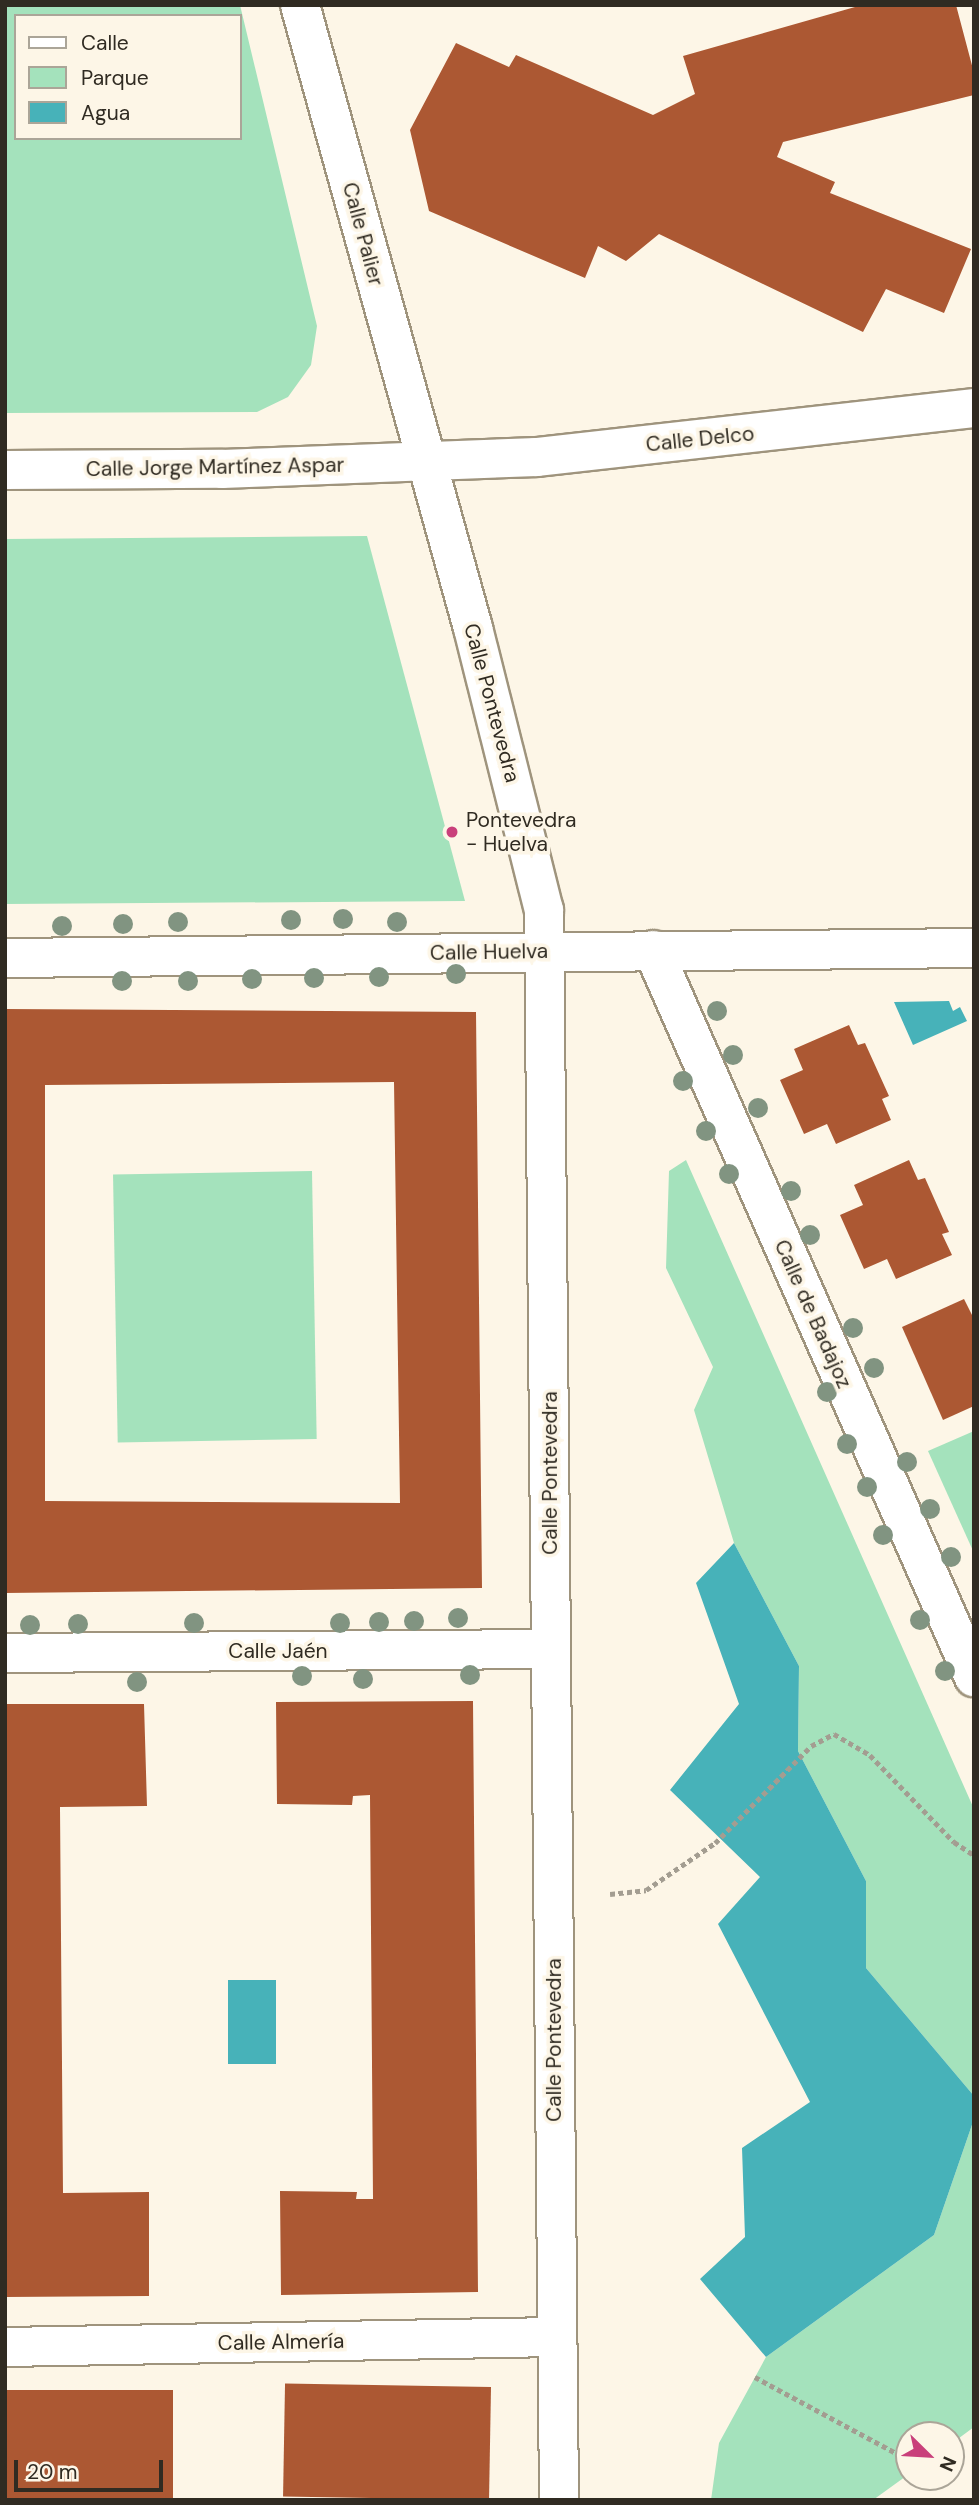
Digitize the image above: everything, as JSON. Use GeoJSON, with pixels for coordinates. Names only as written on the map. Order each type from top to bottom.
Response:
{"type":"FeatureCollection","features":[{"type":"Feature","properties":{"kind":"street","name":"Calle Palier"},"geometry":{"type":"LineString","coordinates":[[300,5],[425,462]]}},
{"type":"Feature","properties":{"kind":"street","name":"Calle Delco"},"geometry":{"type":"LineString","coordinates":[[425,462],[537,457],[974,408]]}},
{"type":"Feature","properties":{"kind":"street","name":"Calle Jorge Martínez Aspar"},"geometry":{"type":"LineString","coordinates":[[5,470],[425,462]]}},
{"type":"Feature","properties":{"kind":"street","name":"Calle Pontevedra"},"geometry":{"type":"LineString","coordinates":[[425,462],[523,818],[544,910],[559,2500]]}},
{"type":"Feature","properties":{"kind":"street","name":"Calle Huelva"},"geometry":{"type":"LineString","coordinates":[[5,958],[974,948]]}},
{"type":"Feature","properties":{"kind":"street","name":"Calle de Badajoz"},"geometry":{"type":"LineString","coordinates":[[653,950],[974,1677]]}},
{"type":"Feature","properties":{"kind":"street","name":"Calle Jaén"},"geometry":{"type":"LineString","coordinates":[[5,1653],[551,1649]]}},
{"type":"Feature","properties":{"kind":"street","name":"Calle Almería"},"geometry":{"type":"LineString","coordinates":[[5,2347],[557,2337]]}},
{"type":"Feature","properties":{"kind":"path"},"geometry":{"type":"LineString","coordinates":[[610,1894],[635,1893],[657,1885],[720,1838],[811,1746],[834,1734],[853,1742],[974,1855]]}},
{"type":"Feature","properties":{"kind":"path"},"geometry":{"type":"LineString","coordinates":[[755,2377],[895,2452]]}},
{"type":"Feature","properties":{"kind":"green space"},"geometry":{"type":"Polygon","coordinates":[[[5,5],[240,5],[317,326],[311,365],[288,397],[257,412],[5,413],[5,5]]]}},
{"type":"Feature","properties":{"kind":"green space"},"geometry":{"type":"Polygon","coordinates":[[[367,536],[465,901],[5,904],[5,539],[367,536]]]}},
{"type":"Feature","properties":{"kind":"green space"},"geometry":{"type":"Polygon","coordinates":[[[686,1160],[974,1809],[974,2096],[866,1968],[866,1881],[798,1751],[799,1666],[734,1543],[694,1410],[713,1367],[666,1268],[669,1171],[686,1160]]]}},
{"type":"Feature","properties":{"kind":"green space"},"geometry":{"type":"Polygon","coordinates":[[[312,1171],[317,1439],[118,1442],[113,1174],[312,1171]]]}},
{"type":"Feature","properties":{"kind":"green space"},"geometry":{"type":"Polygon","coordinates":[[[974,1431],[974,1553],[928,1451],[974,1431]]]}},
{"type":"Feature","properties":{"kind":"green space"},"geometry":{"type":"Polygon","coordinates":[[[974,2119],[974,2427],[965,2434],[965,2421],[895,2421],[895,2484],[873,2500],[711,2500],[719,2443],[766,2357],[934,2235],[974,2119]]]}},
{"type":"Feature","properties":{"kind":"water"},"geometry":{"type":"Polygon","coordinates":[[[949,1001],[953,1011],[960,1007],[967,1021],[913,1045],[894,1002],[949,1001]]]}},
{"type":"Feature","properties":{"kind":"water"},"geometry":{"type":"Polygon","coordinates":[[[734,1543],[799,1666],[798,1751],[866,1881],[866,1968],[974,2096],[974,2119],[934,2235],[766,2357],[700,2279],[745,2237],[742,2148],[810,2102],[718,1924],[760,1877],[670,1790],[739,1704],[696,1583],[734,1543]]]}},
{"type":"Feature","properties":{"kind":"water"},"geometry":{"type":"Polygon","coordinates":[[[228,1980],[276,1980],[276,2064],[228,2064],[228,1980]]]}},
{"type":"Feature","properties":{"kind":"building"},"geometry":{"type":"Polygon","coordinates":[[[862,5],[956,5],[974,73],[974,95],[783,142],[777,157],[835,182],[830,193],[971,249],[944,313],[886,289],[863,332],[659,234],[626,261],[598,246],[585,278],[429,211],[410,130],[456,43],[509,67],[516,55],[653,115],[695,94],[683,56],[862,5]]]}},
{"type":"Feature","properties":{"kind":"building"},"geometry":{"type":"Polygon","coordinates":[[[5,1009],[476,1012],[482,1588],[5,1593],[5,1009]],[[394,1082],[45,1085],[45,1501],[400,1503],[394,1082]]]}},
{"type":"Feature","properties":{"kind":"building"},"geometry":{"type":"Polygon","coordinates":[[[849,1025],[858,1045],[865,1043],[889,1096],[882,1099],[891,1120],[836,1144],[827,1124],[804,1134],[780,1080],[803,1070],[794,1049],[849,1025]]]}},
{"type":"Feature","properties":{"kind":"building"},"geometry":{"type":"Polygon","coordinates":[[[909,1160],[918,1180],[925,1178],[949,1232],[942,1234],[952,1255],[896,1279],[887,1259],[864,1269],[840,1215],[863,1205],[854,1185],[909,1160]]]}},
{"type":"Feature","properties":{"kind":"building"},"geometry":{"type":"Polygon","coordinates":[[[964,1299],[974,1319],[974,1406],[943,1420],[902,1327],[964,1299]]]}},
{"type":"Feature","properties":{"kind":"building"},"geometry":{"type":"Polygon","coordinates":[[[473,1701],[478,2292],[281,2295],[280,2191],[357,2192],[356,2199],[373,2199],[370,1795],[353,1796],[352,1805],[277,1804],[276,1702],[473,1701]]]}},
{"type":"Feature","properties":{"kind":"building"},"geometry":{"type":"Polygon","coordinates":[[[5,1704],[144,1704],[147,1806],[60,1807],[63,2193],[149,2192],[149,2296],[5,2297],[5,1704]]]}},
{"type":"Feature","properties":{"kind":"building"},"geometry":{"type":"Polygon","coordinates":[[[285,2383],[491,2387],[489,2500],[283,2496],[285,2383]]]}},
{"type":"Feature","properties":{"kind":"building"},"geometry":{"type":"Polygon","coordinates":[[[5,2390],[173,2390],[173,2498],[5,2498],[5,2390]]]}},
{"type":"Feature","properties":{"kind":"place","name":"Pontevedra - Huelva"},"geometry":{"type":"Point","coordinates":[452,832]}}]}
